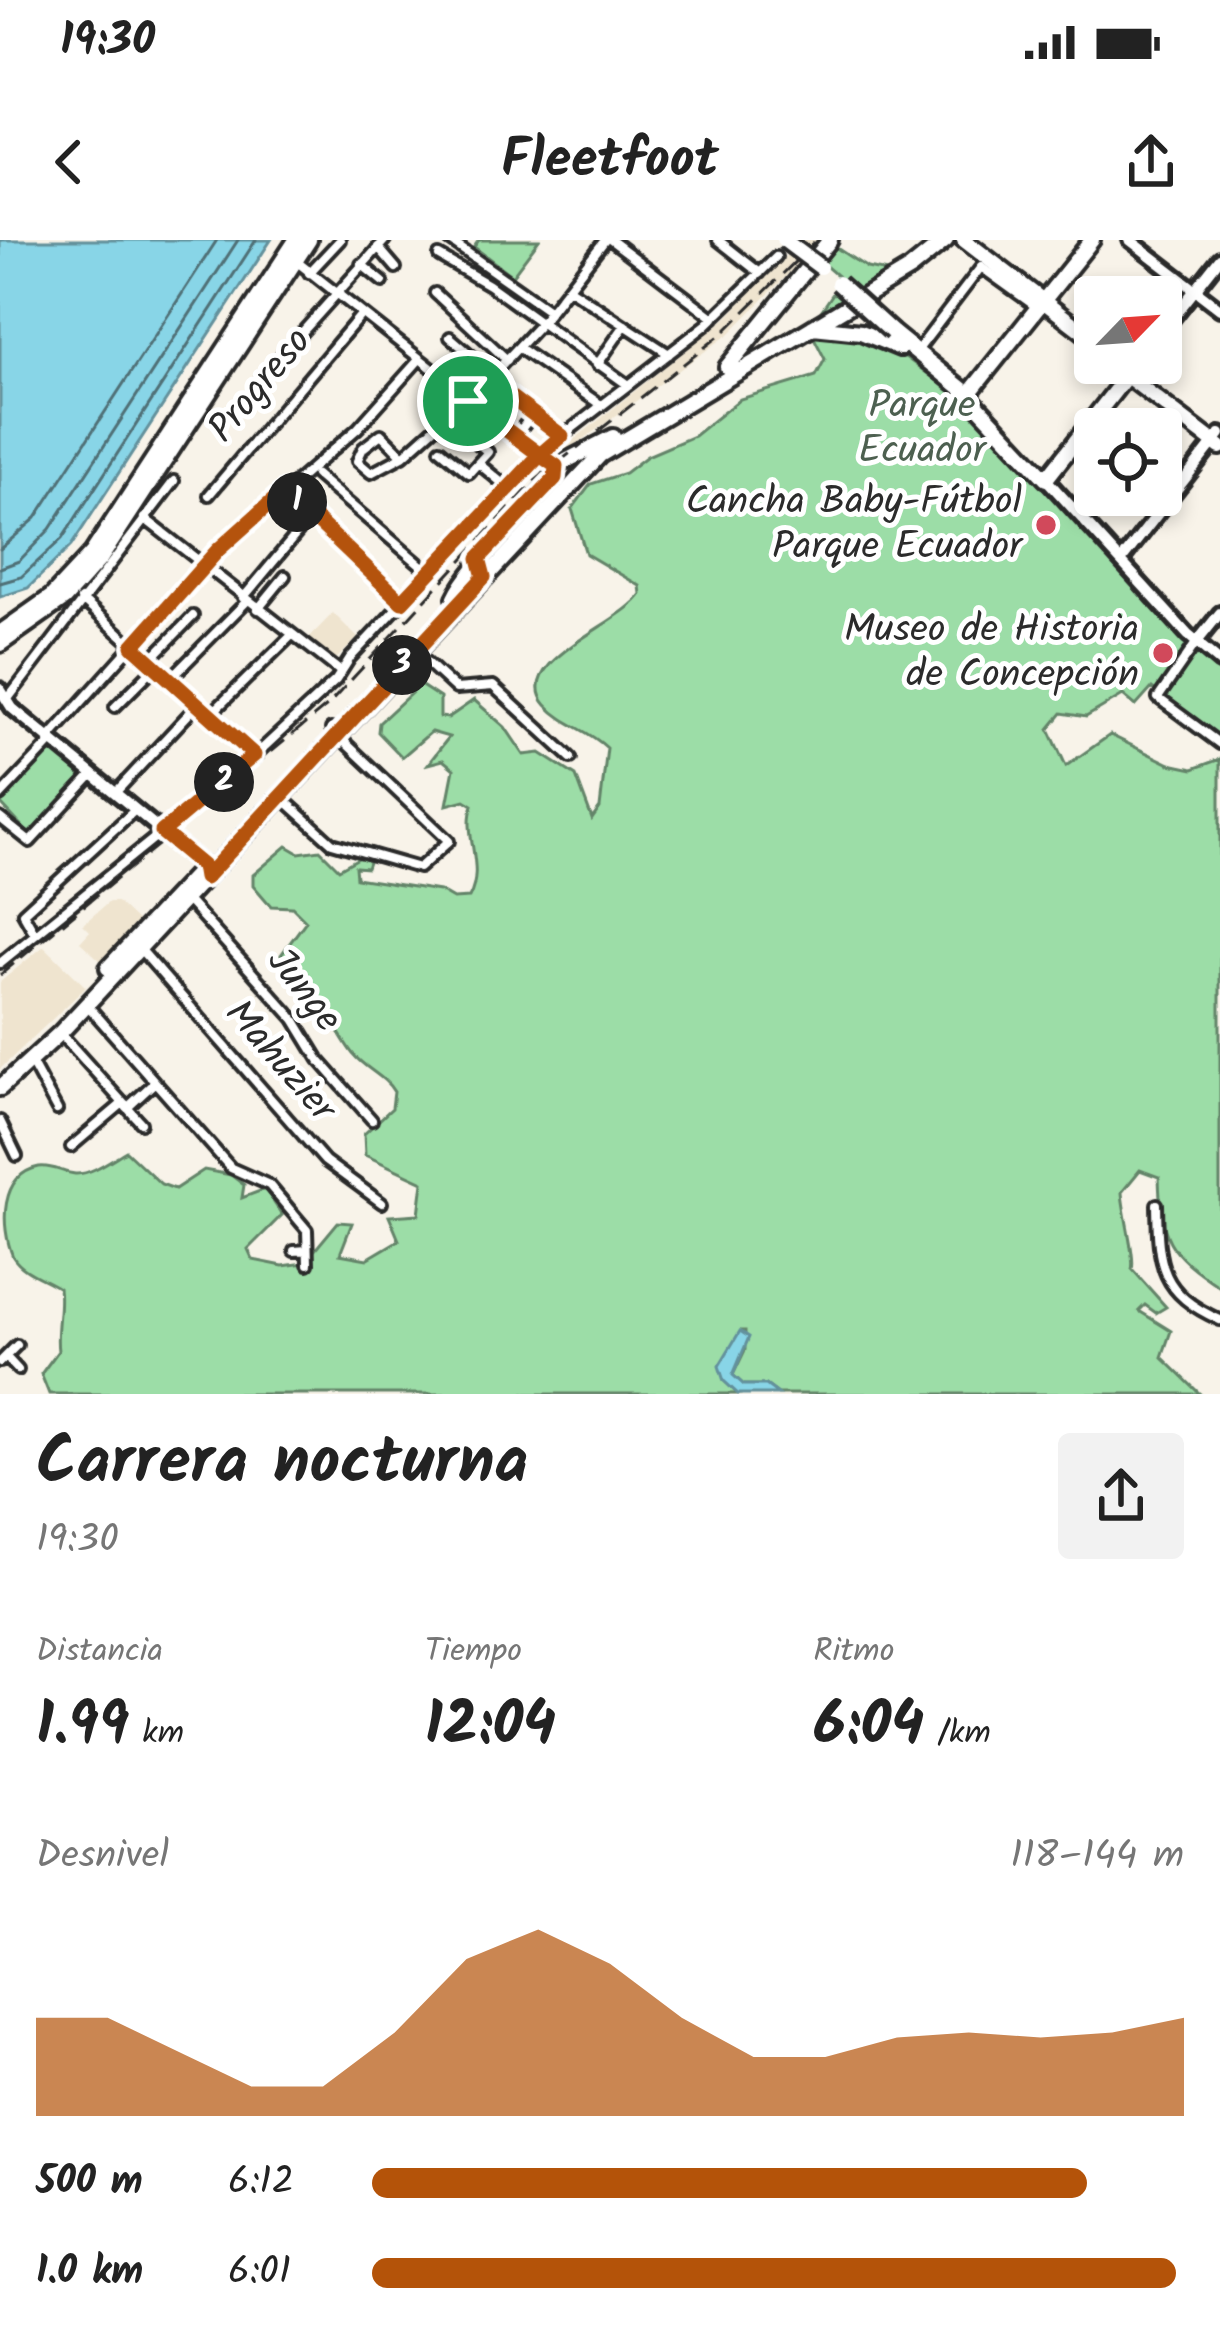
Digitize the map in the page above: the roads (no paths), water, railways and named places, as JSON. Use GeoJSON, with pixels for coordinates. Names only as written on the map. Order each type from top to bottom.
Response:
{"type":"FeatureCollection","features":[{"type":"Feature","properties":{"kind":"main road"},"geometry":{"type":"LineString","coordinates":[[3,642],[92,553],[296,240]]}},
{"type":"Feature","properties":{"kind":"main road"},"geometry":{"type":"LineString","coordinates":[[3,642],[78,596],[309,240]]}},
{"type":"Feature","properties":{"kind":"main road"},"geometry":{"type":"LineString","coordinates":[[784,240],[968,395],[1046,479],[1074,448]]}},
{"type":"Feature","properties":{"kind":"main road"},"geometry":{"type":"LineString","coordinates":[[724,370],[753,342],[795,278],[830,240]]}},
{"type":"Feature","properties":{"kind":"main road"},"geometry":{"type":"LineString","coordinates":[[0,1077],[83,1000],[280,797],[334,732],[415,651],[481,568],[609,448],[896,271],[934,240]]}},
{"type":"Feature","properties":{"kind":"main road"},"geometry":{"type":"LineString","coordinates":[[481,568],[494,540],[544,493],[556,476],[556,466],[910,269],[946,240]]}},
{"type":"Feature","properties":{"kind":"main road"},"geometry":{"type":"LineString","coordinates":[[964,240],[1074,334]]}},
{"type":"Feature","properties":{"kind":"main road"},"geometry":{"type":"LineString","coordinates":[[968,395],[1092,240]]}},
{"type":"Feature","properties":{"kind":"main road"},"geometry":{"type":"LineString","coordinates":[[1040,304],[1074,327]]}},
{"type":"Feature","properties":{"kind":"main road"},"geometry":{"type":"LineString","coordinates":[[805,327],[834,327],[886,340],[968,395]]}},
{"type":"Feature","properties":{"kind":"main road"},"geometry":{"type":"LineString","coordinates":[[1150,384],[1218,439]]}},
{"type":"Feature","properties":{"kind":"main road"},"geometry":{"type":"LineString","coordinates":[[208,871],[481,568],[613,437]]}},
{"type":"Feature","properties":{"kind":"main road"},"geometry":{"type":"LineString","coordinates":[[494,540],[528,518]]}},
{"type":"Feature","properties":{"kind":"main road"},"geometry":{"type":"LineString","coordinates":[[0,1088],[60,1033],[83,1000]]}},
{"type":"Feature","properties":{"kind":"street"},"geometry":{"type":"LineString","coordinates":[[309,273],[340,240]]}},
{"type":"Feature","properties":{"kind":"street"},"geometry":{"type":"LineString","coordinates":[[449,240],[550,311]]}},
{"type":"Feature","properties":{"kind":"street"},"geometry":{"type":"LineString","coordinates":[[466,250],[473,240]]}},
{"type":"Feature","properties":{"kind":"street"},"geometry":{"type":"LineString","coordinates":[[403,456],[381,434],[363,448],[357,461],[371,473],[403,456],[468,401],[539,325],[608,240],[715,318]]}},
{"type":"Feature","properties":{"kind":"street"},"geometry":{"type":"LineString","coordinates":[[718,240],[760,273]]}},
{"type":"Feature","properties":{"kind":"street"},"geometry":{"type":"LineString","coordinates":[[1130,240],[1220,309]]}},
{"type":"Feature","properties":{"kind":"street"},"geometry":{"type":"LineString","coordinates":[[261,378],[381,244],[396,268]]}},
{"type":"Feature","properties":{"kind":"street"},"geometry":{"type":"LineString","coordinates":[[439,256],[489,285],[628,385]]}},
{"type":"Feature","properties":{"kind":"street"},"geometry":{"type":"LineString","coordinates":[[0,963],[254,755],[341,672],[540,455],[715,318],[776,257]]}},
{"type":"Feature","properties":{"kind":"street"},"geometry":{"type":"LineString","coordinates":[[1182,306],[1220,258]]}},
{"type":"Feature","properties":{"kind":"street"},"geometry":{"type":"LineString","coordinates":[[296,261],[417,362],[556,466]]}},
{"type":"Feature","properties":{"kind":"street"},"geometry":{"type":"LineString","coordinates":[[361,264],[383,282]]}},
{"type":"Feature","properties":{"kind":"street"},"geometry":{"type":"LineString","coordinates":[[916,352],[980,267],[1040,304]]}},
{"type":"Feature","properties":{"kind":"street"},"geometry":{"type":"LineString","coordinates":[[568,288],[669,354]]}},
{"type":"Feature","properties":{"kind":"street"},"geometry":{"type":"LineString","coordinates":[[435,293],[451,314],[507,361]]}},
{"type":"Feature","properties":{"kind":"street","name":"Progreso"},"geometry":{"type":"LineString","coordinates":[[209,495],[360,316]]}},
{"type":"Feature","properties":{"kind":"street"},"geometry":{"type":"LineString","coordinates":[[598,364],[625,325]]}},
{"type":"Feature","properties":{"kind":"street"},"geometry":{"type":"LineString","coordinates":[[450,337],[562,436]]}},
{"type":"Feature","properties":{"kind":"street"},"geometry":{"type":"LineString","coordinates":[[519,348],[601,405]]}},
{"type":"Feature","properties":{"kind":"street"},"geometry":{"type":"LineString","coordinates":[[0,796],[203,568],[358,428],[417,362]]}},
{"type":"Feature","properties":{"kind":"street"},"geometry":{"type":"LineString","coordinates":[[515,437],[533,414]]}},
{"type":"Feature","properties":{"kind":"street"},"geometry":{"type":"LineString","coordinates":[[440,449],[469,473],[488,452],[466,434]]}},
{"type":"Feature","properties":{"kind":"street"},"geometry":{"type":"LineString","coordinates":[[1121,561],[1218,439]]}},
{"type":"Feature","properties":{"kind":"street"},"geometry":{"type":"LineString","coordinates":[[478,463],[508,488]]}},
{"type":"Feature","properties":{"kind":"street"},"geometry":{"type":"LineString","coordinates":[[316,475],[429,572]]}},
{"type":"Feature","properties":{"kind":"street"},"geometry":{"type":"LineString","coordinates":[[1046,479],[1196,643],[1220,662]]}},
{"type":"Feature","properties":{"kind":"street"},"geometry":{"type":"LineString","coordinates":[[174,482],[78,596],[3,696],[208,871]]}},
{"type":"Feature","properties":{"kind":"street"},"geometry":{"type":"LineString","coordinates":[[285,490],[402,602]]}},
{"type":"Feature","properties":{"kind":"street"},"geometry":{"type":"LineString","coordinates":[[133,508],[203,568],[341,672]]}},
{"type":"Feature","properties":{"kind":"street"},"geometry":{"type":"LineString","coordinates":[[170,679],[245,600],[299,531]]}},
{"type":"Feature","properties":{"kind":"street"},"geometry":{"type":"LineString","coordinates":[[258,609],[285,576]]}},
{"type":"Feature","properties":{"kind":"street"},"geometry":{"type":"LineString","coordinates":[[78,596],[254,755]]}},
{"type":"Feature","properties":{"kind":"street"},"geometry":{"type":"LineString","coordinates":[[1220,613],[1158,698],[1220,744]]}},
{"type":"Feature","properties":{"kind":"street"},"geometry":{"type":"LineString","coordinates":[[115,706],[193,616]]}},
{"type":"Feature","properties":{"kind":"street"},"geometry":{"type":"LineString","coordinates":[[210,715],[292,635]]}},
{"type":"Feature","properties":{"kind":"street"},"geometry":{"type":"LineString","coordinates":[[415,651],[456,689],[493,686],[571,758]]}},
{"type":"Feature","properties":{"kind":"street"},"geometry":{"type":"LineString","coordinates":[[115,793],[198,704]]}},
{"type":"Feature","properties":{"kind":"street"},"geometry":{"type":"LineString","coordinates":[[280,797],[332,843],[418,868],[427,866],[449,838],[334,732]]}},
{"type":"Feature","properties":{"kind":"street"},"geometry":{"type":"LineString","coordinates":[[0,818],[30,842],[93,774]]}},
{"type":"Feature","properties":{"kind":"street"},"geometry":{"type":"LineString","coordinates":[[35,934],[24,912],[135,810]]}},
{"type":"Feature","properties":{"kind":"street","name":"Junge"},"geometry":{"type":"LineString","coordinates":[[181,898],[298,1023],[319,1060],[372,1120]]}},
{"type":"Feature","properties":{"kind":"street","name":"Mahuzier"},"geometry":{"type":"LineString","coordinates":[[139,943],[325,1161],[382,1203]]}},
{"type":"Feature","properties":{"kind":"street"},"geometry":{"type":"LineString","coordinates":[[83,1000],[233,1170],[269,1185],[307,1230],[308,1264]]}},
{"type":"Feature","properties":{"kind":"street"},"geometry":{"type":"LineString","coordinates":[[60,1033],[141,1123]]}},
{"type":"Feature","properties":{"kind":"street"},"geometry":{"type":"LineString","coordinates":[[31,1062],[57,1110]]}},
{"type":"Feature","properties":{"kind":"street"},"geometry":{"type":"LineString","coordinates":[[71,1147],[155,1082]]}},
{"type":"Feature","properties":{"kind":"street"},"geometry":{"type":"LineString","coordinates":[[0,1121],[17,1156]]}},
{"type":"Feature","properties":{"kind":"street"},"geometry":{"type":"LineString","coordinates":[[1157,1204],[1160,1262],[1186,1305],[1220,1320]]}},
{"type":"Feature","properties":{"kind":"street"},"geometry":{"type":"LineString","coordinates":[[294,1251],[307,1250]]}},
{"type":"Feature","properties":{"kind":"street"},"geometry":{"type":"LineString","coordinates":[[17,1345],[3,1360],[18,1370]]}},
{"type":"Feature","properties":{"kind":"water"},"geometry":{"type":"Polygon","coordinates":[[[0,240],[271,240],[71,546],[28,588],[0,597],[0,240]]]}},
{"type":"Feature","properties":{"kind":"water"},"geometry":{"type":"Polygon","coordinates":[[[740,1331],[749,1337],[733,1375],[744,1385],[766,1385],[778,1394],[738,1394],[724,1381],[719,1366],[740,1331]]]}},
{"type":"Feature","properties":{"kind":"railway"},"geometry":{"type":"LineString","coordinates":[[0,975],[327,706],[535,481],[723,333],[817,240]]}},
{"type":"Feature","properties":{"kind":"place","name":"Cancha Baby-Fútbol Parque Ecuador"},"geometry":{"type":"Point","coordinates":[1046,525]}},
{"type":"Feature","properties":{"kind":"place","name":"Museo de Historia de Concepción"},"geometry":{"type":"Point","coordinates":[1163,653]}},
{"type":"Feature","properties":{"kind":"park label","name":"Parque Ecuador"},"geometry":{"type":"Point","coordinates":[922,430]}}]}
